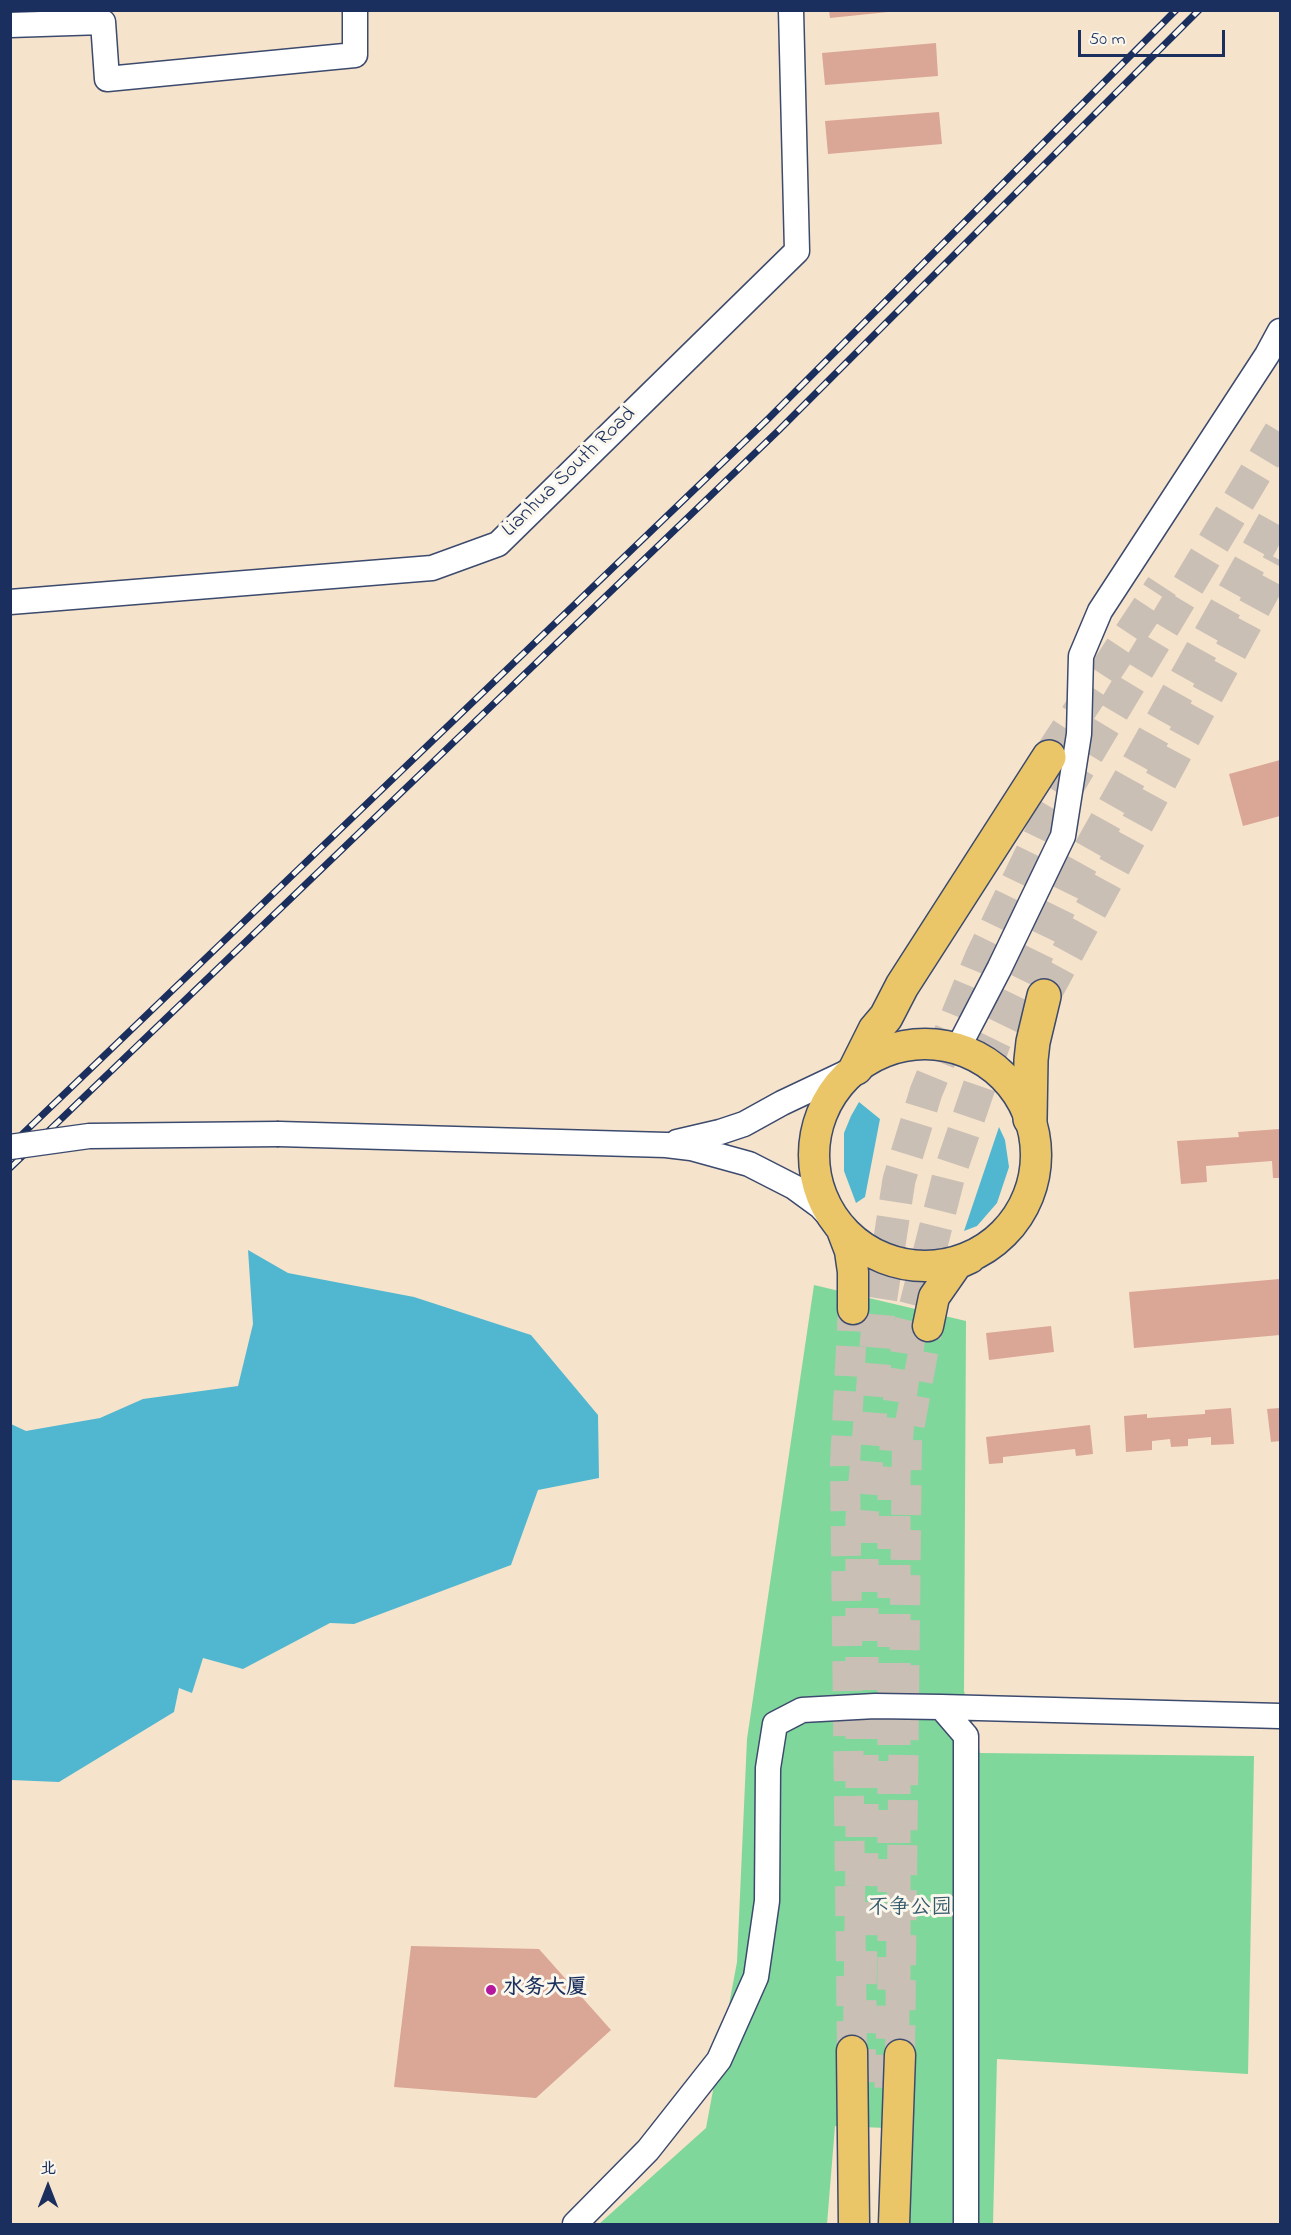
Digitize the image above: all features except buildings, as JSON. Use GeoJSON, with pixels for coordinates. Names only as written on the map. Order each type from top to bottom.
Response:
{"type":"FeatureCollection","features":[{"type":"Feature","properties":{"kind":"highway"},"geometry":{"type":"LineString","coordinates":[[856,1068],[875,1030],[886,1017],[902,987],[1049,757]]}},
{"type":"Feature","properties":{"kind":"highway"},"geometry":{"type":"LineString","coordinates":[[1030,1119],[1033,1042],[1044,996]]}},
{"type":"Feature","properties":{"kind":"main road"},"geometry":{"type":"LineString","coordinates":[[853,1309],[850,1251],[842,1230],[827,1208],[815,1172],[816,1133],[821,1116],[830,1098],[856,1068],[886,1052],[915,1045],[936,1045],[985,1061],[1014,1087],[1025,1105],[1037,1148],[1036,1172],[1031,1192],[1012,1224],[997,1240],[957,1264],[934,1297],[928,1326]]}},
{"type":"Feature","properties":{"kind":"main road"},"geometry":{"type":"LineString","coordinates":[[842,1230],[873,1253],[898,1263],[934,1266],[970,1258]]}},
{"type":"Feature","properties":{"kind":"main road"},"geometry":{"type":"LineString","coordinates":[[852,2051],[854,2224]]}},
{"type":"Feature","properties":{"kind":"main road"},"geometry":{"type":"LineString","coordinates":[[894,2224],[900,2055]]}},
{"type":"Feature","properties":{"kind":"street"},"geometry":{"type":"LineString","coordinates":[[10,26],[104,22],[107,79],[355,55],[355,10]]}},
{"type":"Feature","properties":{"kind":"street","name":"Lianhua South Road"},"geometry":{"type":"LineString","coordinates":[[10,602],[432,568],[498,544],[797,252],[791,10]]}},
{"type":"Feature","properties":{"kind":"street"},"geometry":{"type":"LineString","coordinates":[[957,1050],[1063,836],[1079,734],[1082,656],[1100,611],[1281,331]]}},
{"type":"Feature","properties":{"kind":"street"},"geometry":{"type":"LineString","coordinates":[[666,1145],[744,1124],[856,1068]]}},
{"type":"Feature","properties":{"kind":"street"},"geometry":{"type":"LineString","coordinates":[[10,1147],[89,1136],[279,1134],[666,1145],[691,1148],[749,1164],[794,1187],[820,1206],[842,1230]]}},
{"type":"Feature","properties":{"kind":"street"},"geometry":{"type":"LineString","coordinates":[[575,2224],[648,2151],[719,2060],[756,1977],[767,1901],[768,1768],[776,1724],[802,1710],[875,1706],[1281,1716]]}},
{"type":"Feature","properties":{"kind":"street"},"geometry":{"type":"LineString","coordinates":[[941,1707],[966,1737],[966,2224]]}},
{"type":"Feature","properties":{"kind":"green space","name":"不争公园"},"geometry":{"type":"Polygon","coordinates":[[[814,1285],[966,1321],[964,1691],[980,1753],[1254,1756],[1248,2074],[997,2059],[993,2224],[907,2224],[912,2129],[835,2126],[827,2224],[599,2224],[706,2128],[737,1962],[747,1739],[814,1285]]]}},
{"type":"Feature","properties":{"kind":"water"},"geometry":{"type":"Polygon","coordinates":[[[859,1102],[880,1119],[865,1197],[856,1203],[844,1171],[844,1133],[859,1102]]]}},
{"type":"Feature","properties":{"kind":"water"},"geometry":{"type":"Polygon","coordinates":[[[999,1127],[1005,1140],[1009,1167],[997,1203],[977,1226],[964,1231],[999,1127]]]}},
{"type":"Feature","properties":{"kind":"water"},"geometry":{"type":"Polygon","coordinates":[[[248,1250],[288,1273],[414,1297],[531,1335],[598,1415],[599,1478],[538,1490],[511,1565],[354,1624],[330,1623],[243,1669],[203,1658],[192,1693],[179,1688],[174,1712],[59,1782],[11,1780],[11,1424],[26,1431],[100,1418],[143,1399],[238,1386],[253,1324],[248,1250]]]}},
{"type":"Feature","properties":{"kind":"tunnel"},"geometry":{"type":"LineString","coordinates":[[859,2082],[862,1518],[879,1310],[899,1180],[926,1092],[981,958],[1047,821],[1280,432]]}},
{"type":"Feature","properties":{"kind":"tunnel"},"geometry":{"type":"LineString","coordinates":[[891,2088],[894,1975],[894,1476],[899,1404],[911,1324],[949,1175],[994,1043],[1074,878],[1280,510]]}},
{"type":"Feature","properties":{"kind":"tunnel"},"geometry":{"type":"LineString","coordinates":[[1044,996],[1280,560]]}},
{"type":"Feature","properties":{"kind":"tunnel"},"geometry":{"type":"LineString","coordinates":[[1049,757],[1162,586]]}},
{"type":"Feature","properties":{"kind":"tunnel"},"geometry":{"type":"LineString","coordinates":[[852,2051],[845,1464],[853,1309]]}},
{"type":"Feature","properties":{"kind":"tunnel"},"geometry":{"type":"LineString","coordinates":[[900,2055],[907,1440],[928,1326]]}},
{"type":"Feature","properties":{"kind":"railway"},"geometry":{"type":"LineString","coordinates":[[10,1146],[768,419],[1176,10]]}},
{"type":"Feature","properties":{"kind":"railway"},"geometry":{"type":"LineString","coordinates":[[10,1168],[779,430],[1199,10]]}},
{"type":"Feature","properties":{"kind":"place","name":"水务大厦"},"geometry":{"type":"Point","coordinates":[491,1990]}}]}
